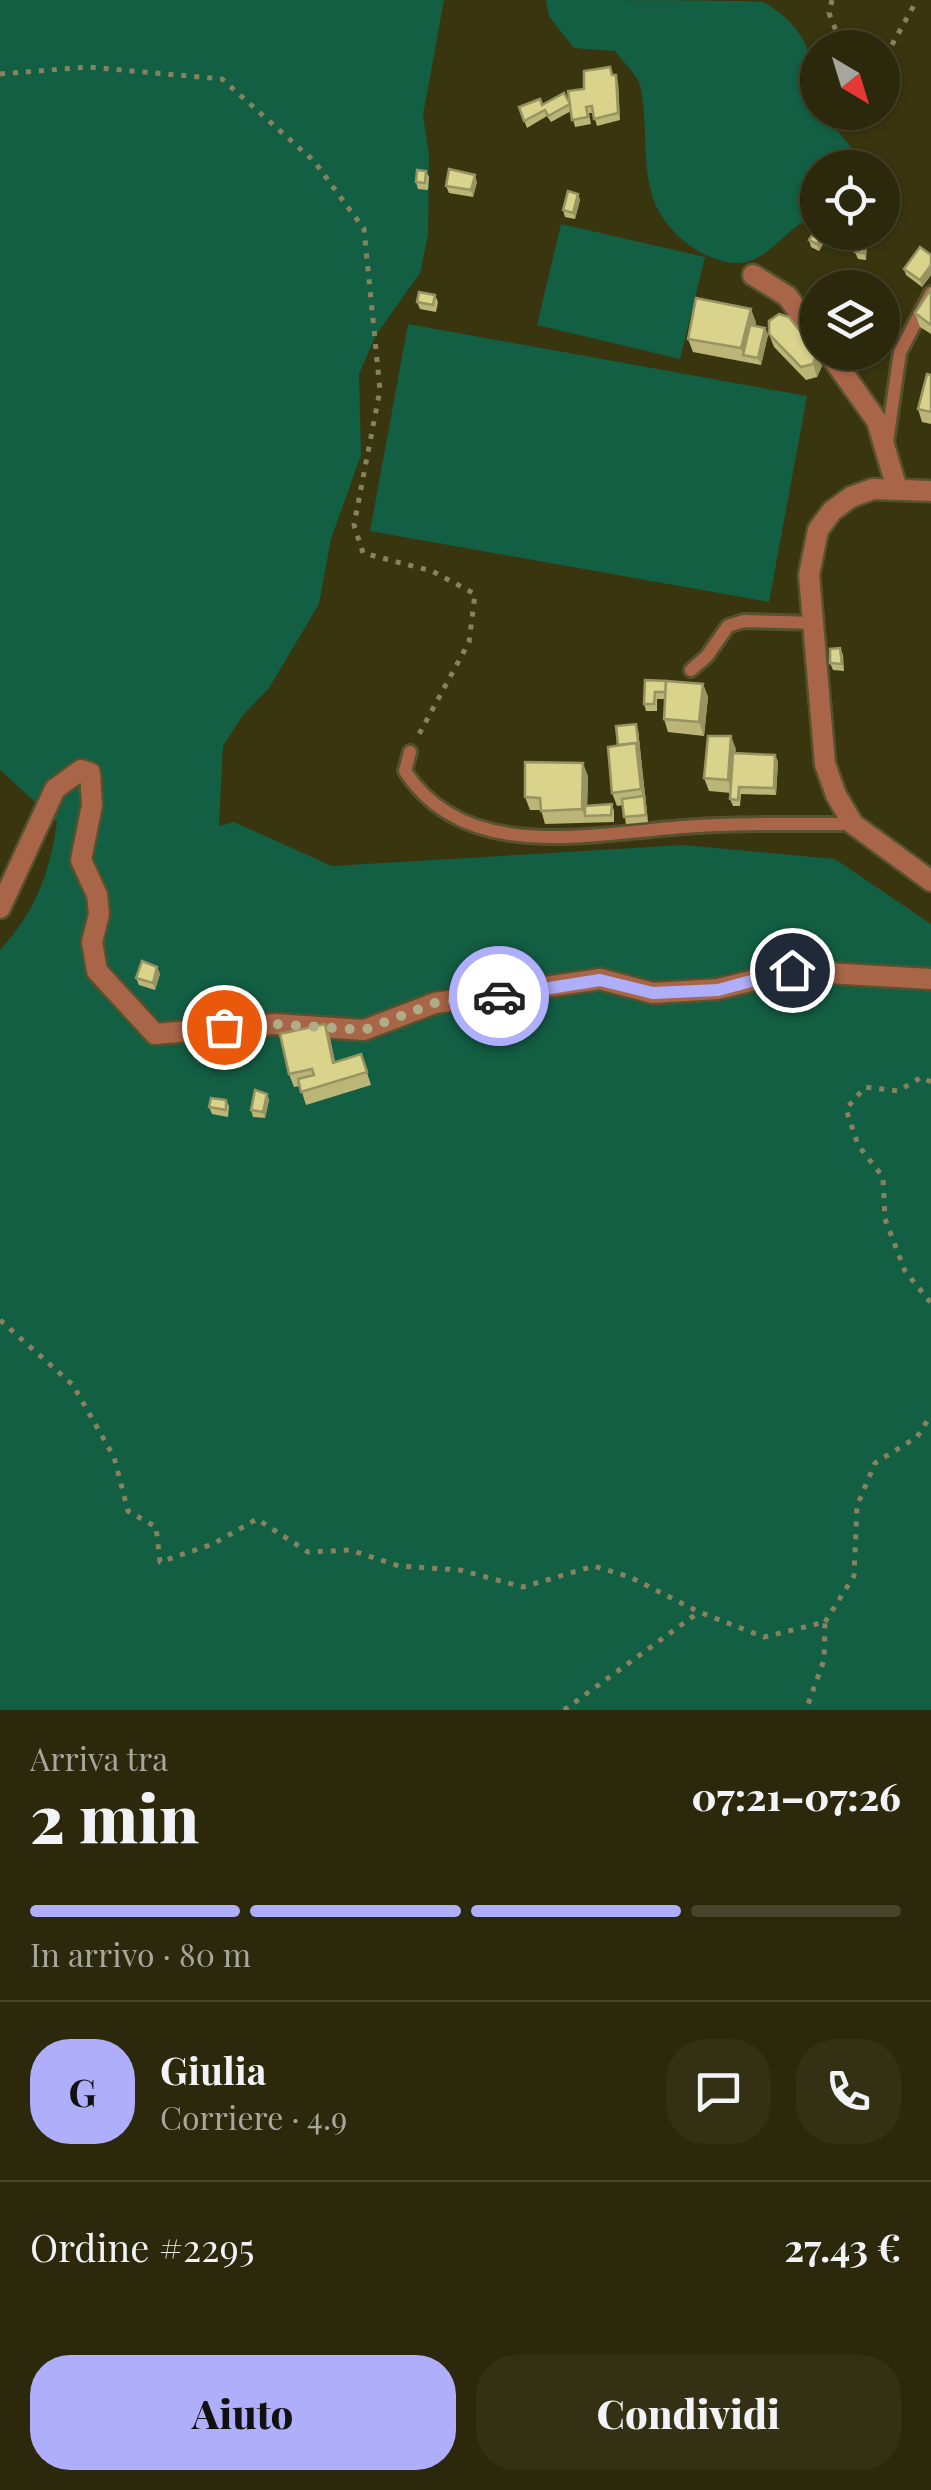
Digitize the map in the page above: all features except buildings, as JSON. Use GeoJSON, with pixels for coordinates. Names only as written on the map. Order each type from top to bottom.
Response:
{"type":"FeatureCollection","features":[{"type":"Feature","properties":{"kind":"street"},"geometry":{"type":"LineString","coordinates":[[754,275],[787,296],[800,314]]}},
{"type":"Feature","properties":{"kind":"street"},"geometry":{"type":"LineString","coordinates":[[841,370],[878,420],[896,488]]}},
{"type":"Feature","properties":{"kind":"street"},"geometry":{"type":"LineString","coordinates":[[931,491],[874,489],[851,497],[832,511],[818,530],[809,575],[824,764],[853,824],[931,881]]}},
{"type":"Feature","properties":{"kind":"street"},"geometry":{"type":"LineString","coordinates":[[0,908],[55,790],[81,770],[90,772],[92,787],[81,860],[97,895],[99,914],[92,942],[97,970],[155,1034],[274,1024],[364,1030],[435,1003],[600,980],[653,993],[718,990],[792,970],[931,979]]}},
{"type":"Feature","properties":{"kind":"lane"},"geometry":{"type":"LineString","coordinates":[[885,448],[900,352],[931,293]]}},
{"type":"Feature","properties":{"kind":"lane"},"geometry":{"type":"LineString","coordinates":[[692,670],[708,656],[728,626],[744,621],[814,623]]}},
{"type":"Feature","properties":{"kind":"lane"},"geometry":{"type":"LineString","coordinates":[[410,752],[405,771],[419,793],[444,814],[501,832],[601,836],[696,826],[853,824]]}},
{"type":"Feature","properties":{"kind":"path"},"geometry":{"type":"LineString","coordinates":[[832,0],[829,13],[836,30]]}},
{"type":"Feature","properties":{"kind":"path"},"geometry":{"type":"LineString","coordinates":[[900,34],[917,0]]}},
{"type":"Feature","properties":{"kind":"path"},"geometry":{"type":"LineString","coordinates":[[0,74],[88,67],[222,79],[314,161],[364,228],[380,390],[354,525],[363,553],[432,571],[475,594],[469,642],[410,752]]}},
{"type":"Feature","properties":{"kind":"path"},"geometry":{"type":"LineString","coordinates":[[931,1082],[922,1078],[898,1091],[866,1087],[846,1109],[858,1145],[883,1177],[885,1219],[905,1271],[931,1304]]}},
{"type":"Feature","properties":{"kind":"path"},"geometry":{"type":"LineString","coordinates":[[0,1320],[74,1386],[114,1457],[128,1511],[156,1527],[160,1562],[213,1544],[258,1518],[308,1552],[350,1550],[398,1566],[460,1570],[524,1587],[594,1566],[630,1577],[699,1612],[764,1637],[825,1622]]}},
{"type":"Feature","properties":{"kind":"path"},"geometry":{"type":"LineString","coordinates":[[806,1710],[824,1660],[825,1622],[854,1576],[857,1506],[876,1462],[918,1437],[931,1414]]}},
{"type":"Feature","properties":{"kind":"path"},"geometry":{"type":"LineString","coordinates":[[564,1710],[699,1612]]}},
{"type":"Feature","properties":{"kind":"green space"},"geometry":{"type":"Polygon","coordinates":[[[0,0],[444,0],[423,115],[429,155],[428,235],[420,273],[376,335],[359,374],[361,455],[331,539],[319,604],[269,688],[243,715],[223,746],[219,826],[234,822],[332,866],[684,845],[835,859],[931,924],[931,1710],[0,1710],[0,950],[23,921],[39,891],[57,822],[0,770],[0,0]]]}},
{"type":"Feature","properties":{"kind":"green space"},"geometry":{"type":"Polygon","coordinates":[[[546,0],[763,2],[800,35],[800,130],[837,130],[853,150],[800,150],[800,225],[761,256],[734,263],[704,254],[675,232],[661,215],[653,196],[637,79],[615,51],[574,48],[549,16],[546,0]]]}},
{"type":"Feature","properties":{"kind":"green space"},"geometry":{"type":"Polygon","coordinates":[[[561,224],[705,257],[680,359],[537,325],[561,224]]]}},
{"type":"Feature","properties":{"kind":"green space"},"geometry":{"type":"Polygon","coordinates":[[[408,324],[807,396],[769,602],[370,531],[408,324]]]}},
{"type":"Feature","properties":{"kind":"way so far"},"geometry":{"type":"LineString","coordinates":[[224,1027],[274,1024],[364,1030],[435,1003],[499,996]]}},
{"type":"Feature","properties":{"kind":"route"},"geometry":{"type":"LineString","coordinates":[[499,996],[600,980],[653,993],[718,990],[792,970]]}}]}
